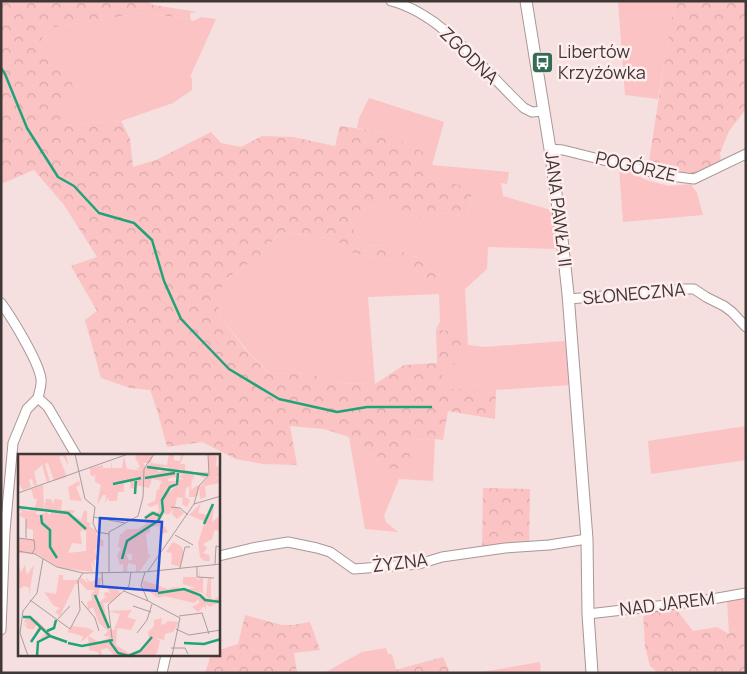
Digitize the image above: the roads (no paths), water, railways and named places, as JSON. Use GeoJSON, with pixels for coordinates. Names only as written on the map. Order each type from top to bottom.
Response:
{"type":"FeatureCollection","features":[{"type":"Feature","properties":{"kind":"street","name":"ZGODNA"},"geometry":{"type":"LineString","coordinates":[[391,1],[416,11],[447,31],[524,108],[532,112],[544,111]]}},
{"type":"Feature","properties":{"kind":"street","name":"JANA PAWŁA II"},"geometry":{"type":"LineString","coordinates":[[526,1],[550,149],[562,238],[569,300],[587,539]]}},
{"type":"Feature","properties":{"kind":"street","name":"POGÓRZE"},"geometry":{"type":"LineString","coordinates":[[550,149],[563,150],[663,175],[694,180],[746,154]]}},
{"type":"Feature","properties":{"kind":"street","name":"SŁONECZNA"},"geometry":{"type":"LineString","coordinates":[[569,300],[694,289],[724,306],[746,327]]}},
{"type":"Feature","properties":{"kind":"street"},"geometry":{"type":"LineString","coordinates":[[1,303],[39,369],[41,381],[38,398],[26,409],[13,443],[5,531],[1,630]]}},
{"type":"Feature","properties":{"kind":"street"},"geometry":{"type":"LineString","coordinates":[[38,398],[48,407],[75,454]]}},
{"type":"Feature","properties":{"kind":"street"},"geometry":{"type":"LineString","coordinates":[[587,539],[588,614],[592,673]]}},
{"type":"Feature","properties":{"kind":"street","name":"ŻYZNA"},"geometry":{"type":"LineString","coordinates":[[220,556],[288,542],[330,552],[354,569],[419,564],[442,557],[587,539]]}},
{"type":"Feature","properties":{"kind":"street","name":"NAD JAREM"},"geometry":{"type":"LineString","coordinates":[[588,614],[701,601],[746,592]]}},
{"type":"Feature","properties":{"kind":"street"},"geometry":{"type":"LineString","coordinates":[[162,673],[166,656]]}},
{"type":"Feature","properties":{"kind":"waterway"},"geometry":{"type":"LineString","coordinates":[[1,68],[27,128],[58,177],[74,186],[99,213],[134,223],[152,240],[164,281],[181,319],[229,369],[279,399],[337,412],[367,407],[431,407]]}},
{"type":"Feature","properties":{"kind":"place","name":"Libertów Krzyżówka"},"geometry":{"type":"Point","coordinates":[542,62]}}]}
